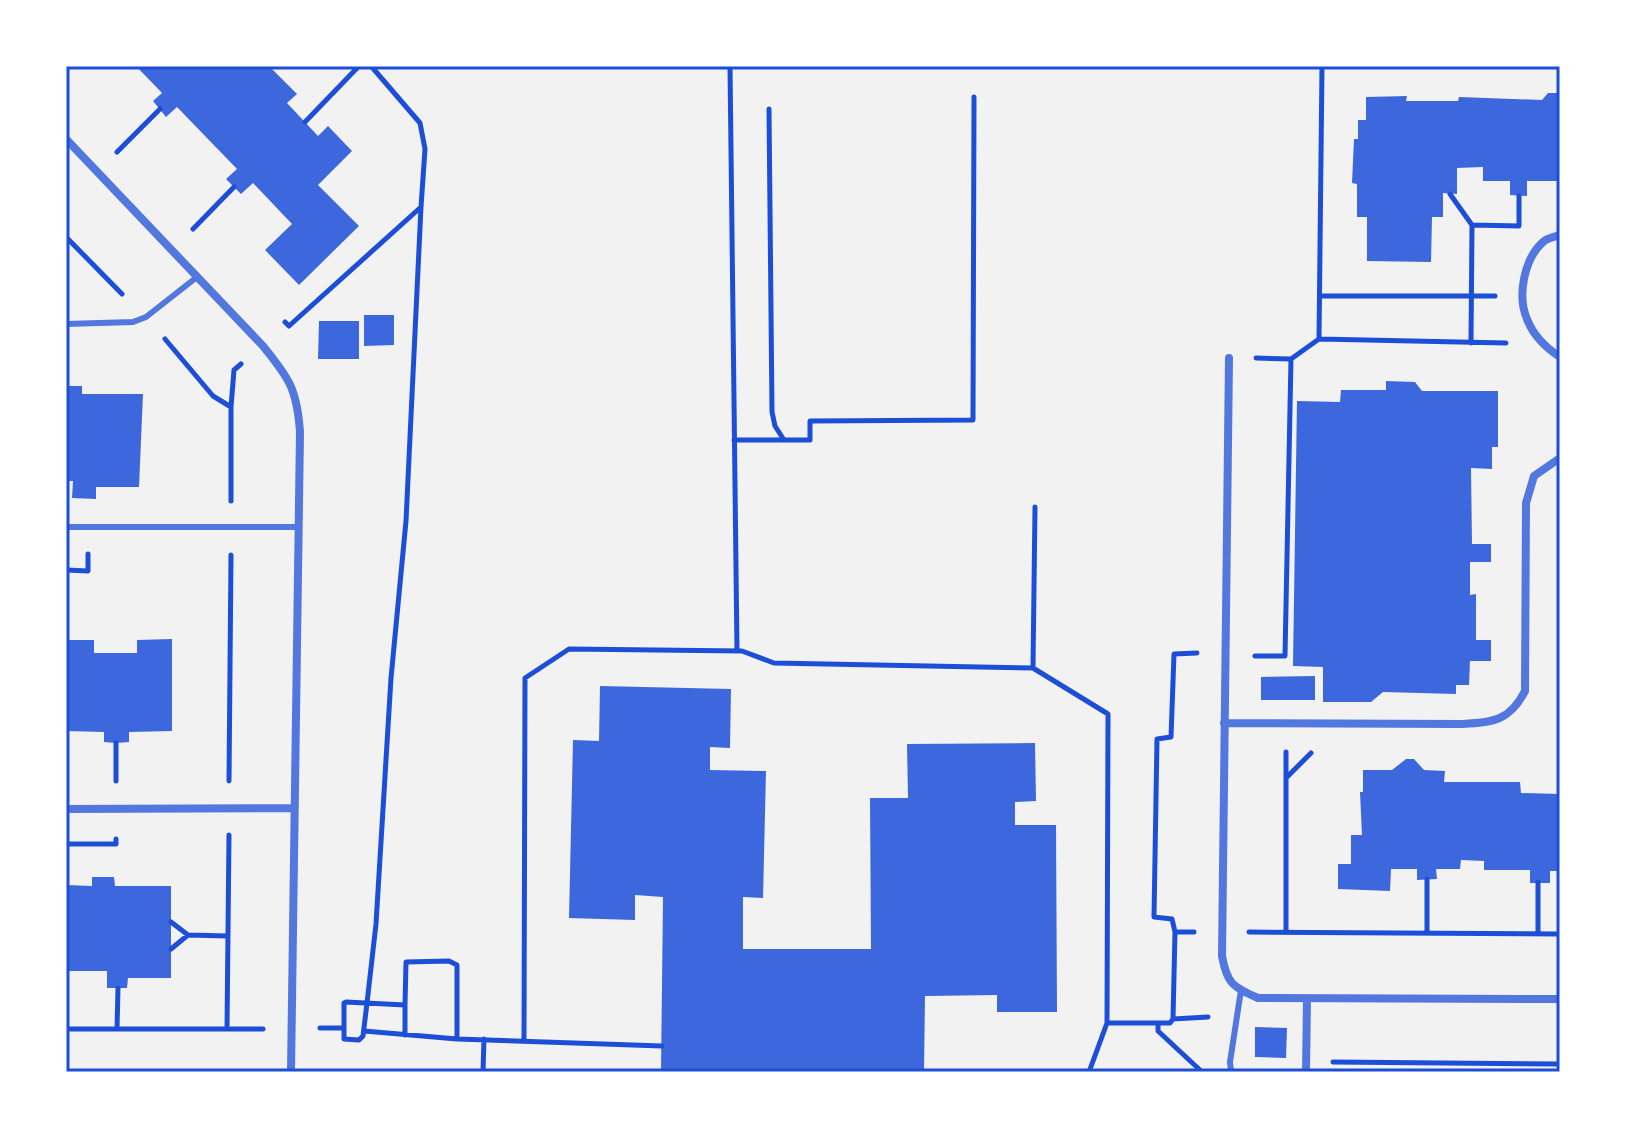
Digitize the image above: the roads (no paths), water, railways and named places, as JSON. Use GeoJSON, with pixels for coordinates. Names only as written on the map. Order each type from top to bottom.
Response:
{"type":"FeatureCollection","features":[{"type":"Feature","properties":{"kind":"street"},"geometry":{"type":"LineString","coordinates":[[66,139],[287,374],[299,412],[291,1072]]}},
{"type":"Feature","properties":{"kind":"street"},"geometry":{"type":"LineString","coordinates":[[1560,235],[1545,240],[1532,255],[1522,296],[1525,316],[1533,331],[1548,350],[1560,357]]}},
{"type":"Feature","properties":{"kind":"street"},"geometry":{"type":"LineString","coordinates":[[1229,358],[1222,956],[1226,977],[1241,990],[1258,998],[1560,999]]}},
{"type":"Feature","properties":{"kind":"street"},"geometry":{"type":"LineString","coordinates":[[1224,723],[1462,724],[1493,722],[1516,709],[1525,691],[1526,503],[1534,476],[1560,458]]}},
{"type":"Feature","properties":{"kind":"street"},"geometry":{"type":"LineString","coordinates":[[66,809],[293,808]]}},
{"type":"Feature","properties":{"kind":"street"},"geometry":{"type":"LineString","coordinates":[[1306,1072],[1307,999]]}},
{"type":"Feature","properties":{"kind":"lane"},"geometry":{"type":"LineString","coordinates":[[66,324],[133,322],[146,317],[197,277]]}},
{"type":"Feature","properties":{"kind":"lane"},"geometry":{"type":"LineString","coordinates":[[66,527],[299,527]]}},
{"type":"Feature","properties":{"kind":"lane"},"geometry":{"type":"LineString","coordinates":[[1231,1072],[1241,990]]}}]}
